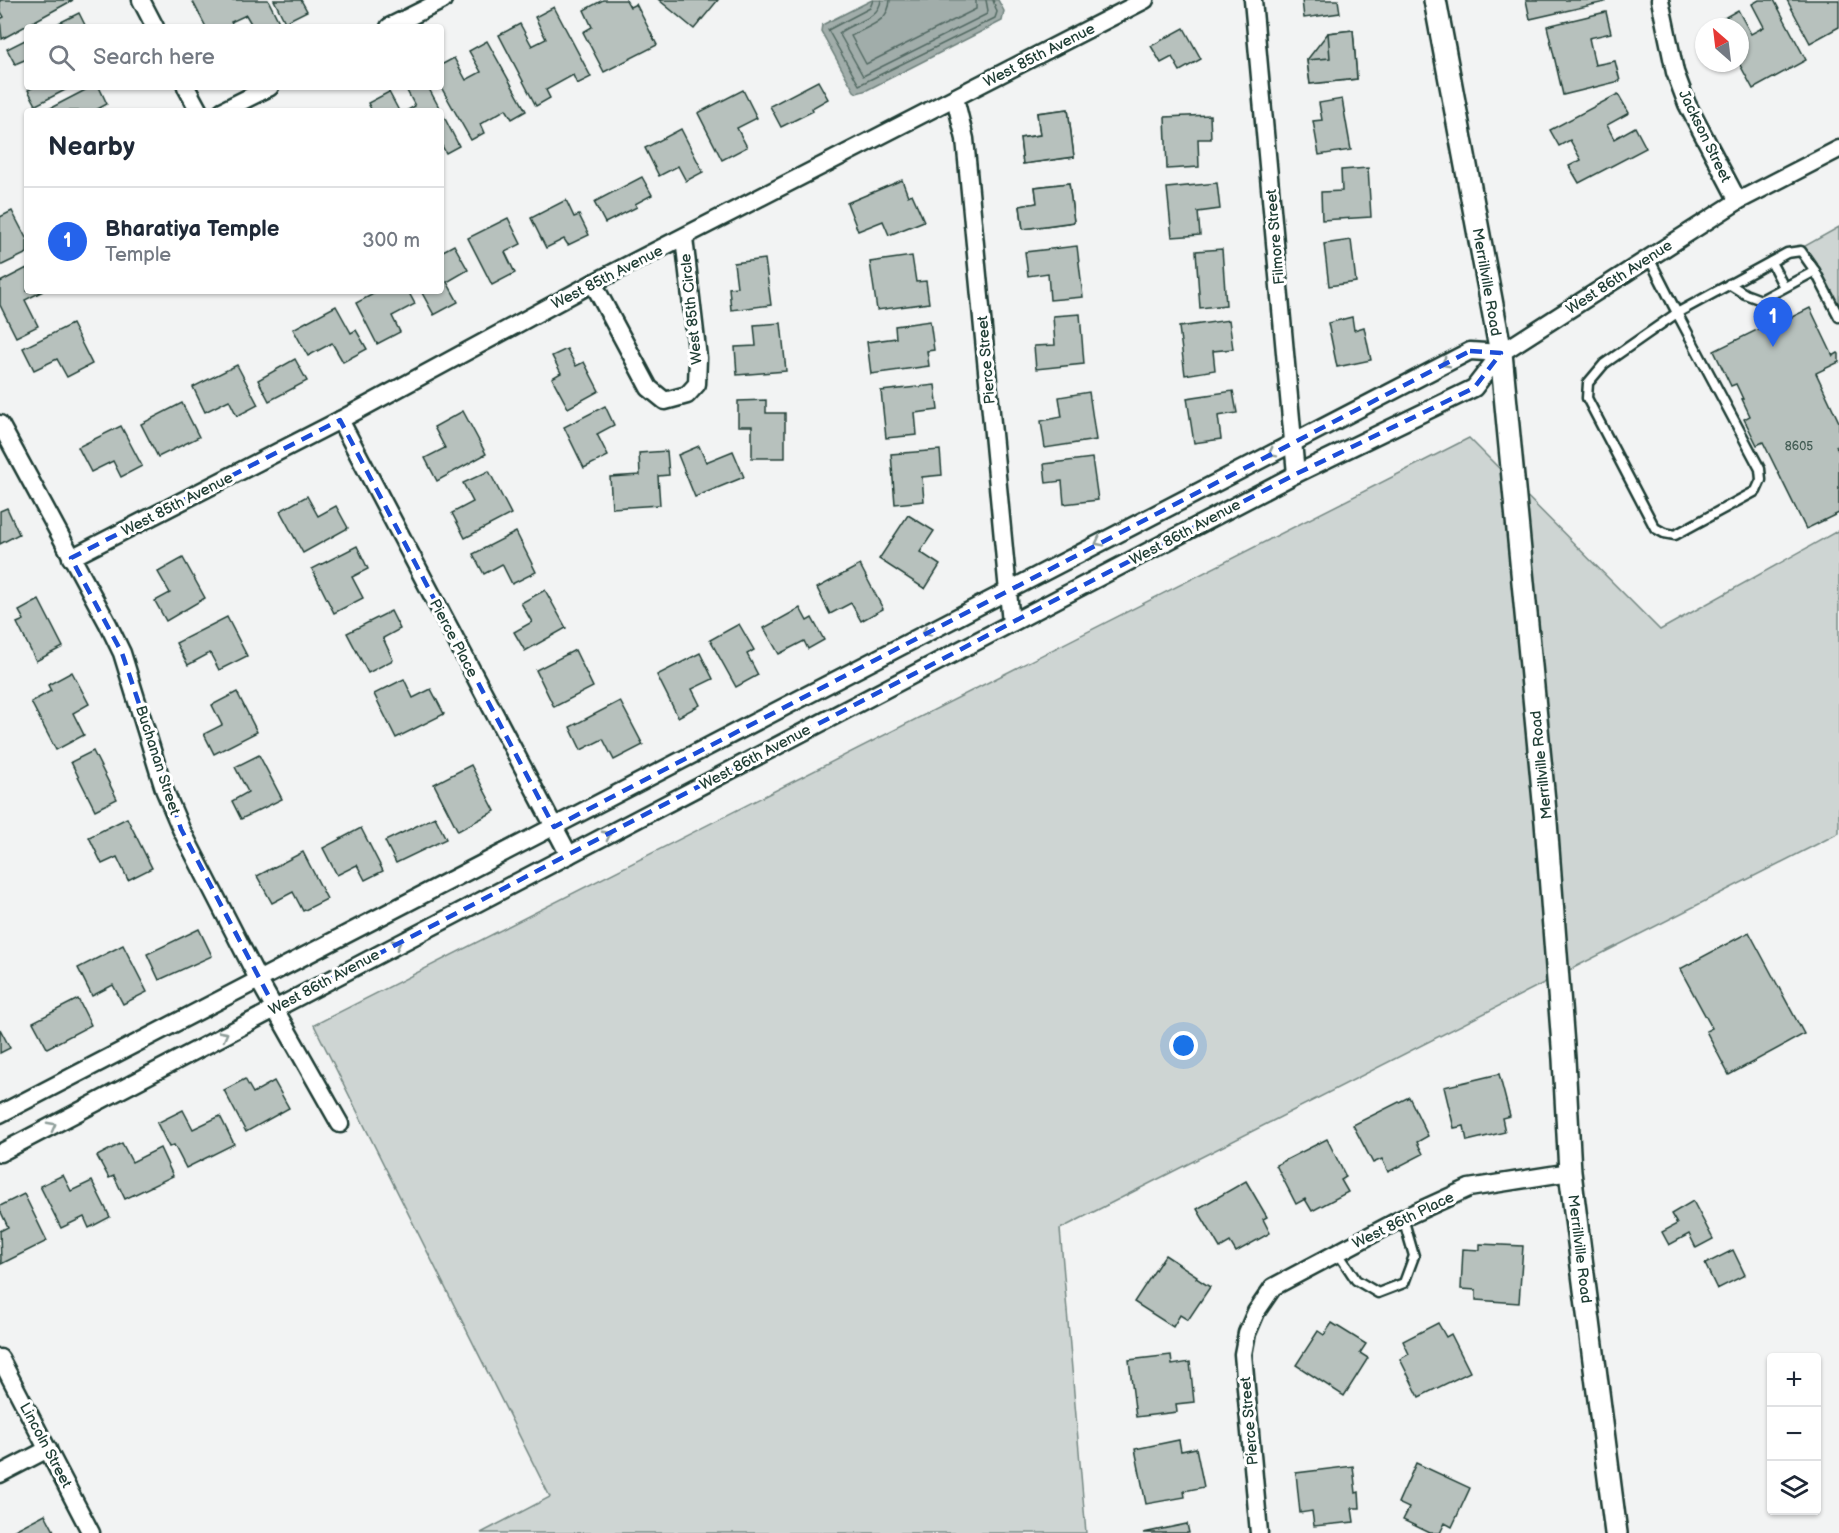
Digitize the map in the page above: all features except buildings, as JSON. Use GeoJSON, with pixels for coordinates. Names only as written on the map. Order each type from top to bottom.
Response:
{"type":"FeatureCollection","features":[{"type":"Feature","properties":{"kind":"street"},"geometry":{"type":"LineString","coordinates":[[141,0],[153,24]]}},
{"type":"Feature","properties":{"kind":"street"},"geometry":{"type":"LineString","coordinates":[[395,24],[443,0]]}},
{"type":"Feature","properties":{"kind":"street","name":"West 85th Avenue"},"geometry":{"type":"LineString","coordinates":[[71,558],[340,420],[593,283],[1145,0]]}},
{"type":"Feature","properties":{"kind":"street","name":"Filmore Street"},"geometry":{"type":"LineString","coordinates":[[1253,0],[1296,474]]}},
{"type":"Feature","properties":{"kind":"street","name":"Merrillville Road"},"geometry":{"type":"LineString","coordinates":[[1435,0],[1501,353],[1546,822],[1570,1172],[1616,1533]]}},
{"type":"Feature","properties":{"kind":"street","name":"Jackson Street"},"geometry":{"type":"LineString","coordinates":[[1660,0],[1675,72],[1687,104],[1738,201]]}},
{"type":"Feature","properties":{"kind":"street"},"geometry":{"type":"LineString","coordinates":[[188,90],[197,108]]}},
{"type":"Feature","properties":{"kind":"street"},"geometry":{"type":"LineString","coordinates":[[228,108],[264,90]]}},
{"type":"Feature","properties":{"kind":"street","name":"Pierce Street"},"geometry":{"type":"LineString","coordinates":[[955,98],[965,139],[1011,623]]}},
{"type":"Feature","properties":{"kind":"street","name":"West 86th Avenue"},"geometry":{"type":"LineString","coordinates":[[0,1153],[1296,474],[1474,388],[1501,353],[1738,201],[1839,149]]}},
{"type":"Feature","properties":{"kind":"street","name":"West 85th Circle"},"geometry":{"type":"LineString","coordinates":[[593,283],[649,388],[665,400],[687,395],[697,384],[698,358],[684,238]]}},
{"type":"Feature","properties":{"kind":"street","name":"West 86th Avenue"},"geometry":{"type":"LineString","coordinates":[[0,1114],[1470,351],[1501,353]]}},
{"type":"Feature","properties":{"kind":"street","name":"Pierce Place"},"geometry":{"type":"LineString","coordinates":[[340,420],[569,855]]}},
{"type":"Feature","properties":{"kind":"street","name":"Buchanan Street"},"geometry":{"type":"LineString","coordinates":[[1,429],[122,653],[164,789],[181,829],[259,981],[340,1124]]}},
{"type":"Feature","properties":{"kind":"street","name":"West 86th Place"},"geometry":{"type":"LineString","coordinates":[[1256,1312],[1273,1287],[1403,1218],[1469,1188],[1570,1172]]}},
{"type":"Feature","properties":{"kind":"street","name":"Pierce Street"},"geometry":{"type":"LineString","coordinates":[[1256,1312],[1247,1334],[1243,1354],[1259,1533]]}},
{"type":"Feature","properties":{"kind":"street","name":"Lincoln Street"},"geometry":{"type":"LineString","coordinates":[[0,1358],[91,1533]]}},
{"type":"Feature","properties":{"kind":"street"},"geometry":{"type":"LineString","coordinates":[[0,1474],[48,1449]]}},
{"type":"Feature","properties":{"kind":"lane"},"geometry":{"type":"LineString","coordinates":[[1649,258],[1677,313],[1760,469],[1761,480],[1755,491],[1675,535],[1664,533],[1655,528],[1587,398],[1588,383],[1604,364],[1677,313],[1787,253],[1802,251],[1839,317]]}},
{"type":"Feature","properties":{"kind":"lane"},"geometry":{"type":"LineString","coordinates":[[1771,262],[1784,287]]}},
{"type":"Feature","properties":{"kind":"lane"},"geometry":{"type":"LineString","coordinates":[[1729,284],[1761,300],[1815,271]]}},
{"type":"Feature","properties":{"kind":"lane"},"geometry":{"type":"LineString","coordinates":[[1338,1253],[1356,1280],[1378,1293],[1404,1283],[1414,1256],[1403,1218]]}},
{"type":"Feature","properties":{"kind":"highlighted area"},"geometry":{"type":"Polygon","coordinates":[[[1470,351],[1501,353],[1474,388],[1296,474],[275,1008],[181,829],[122,653],[71,558],[340,420],[554,827],[1470,351]]]}},
{"type":"Feature","properties":{"kind":"shaded area"},"geometry":{"type":"Polygon","coordinates":[[[1839,227],[1839,320],[1798,250],[1839,227]]]}},
{"type":"Feature","properties":{"kind":"shaded area"},"geometry":{"type":"Polygon","coordinates":[[[1469,438],[1660,630],[1839,530],[1839,833],[1060,1229],[1086,1533],[481,1533],[550,1497],[314,1025],[1469,438]]]}},
{"type":"Feature","properties":{"kind":"water"},"geometry":{"type":"Polygon","coordinates":[[[872,0],[998,0],[1004,11],[1002,21],[857,93],[821,31],[822,25],[872,0]]]}},
{"type":"Feature","properties":{"kind":"place","name":"Bharatiya Temple"},"geometry":{"type":"Point","coordinates":[1773,347]}}]}
